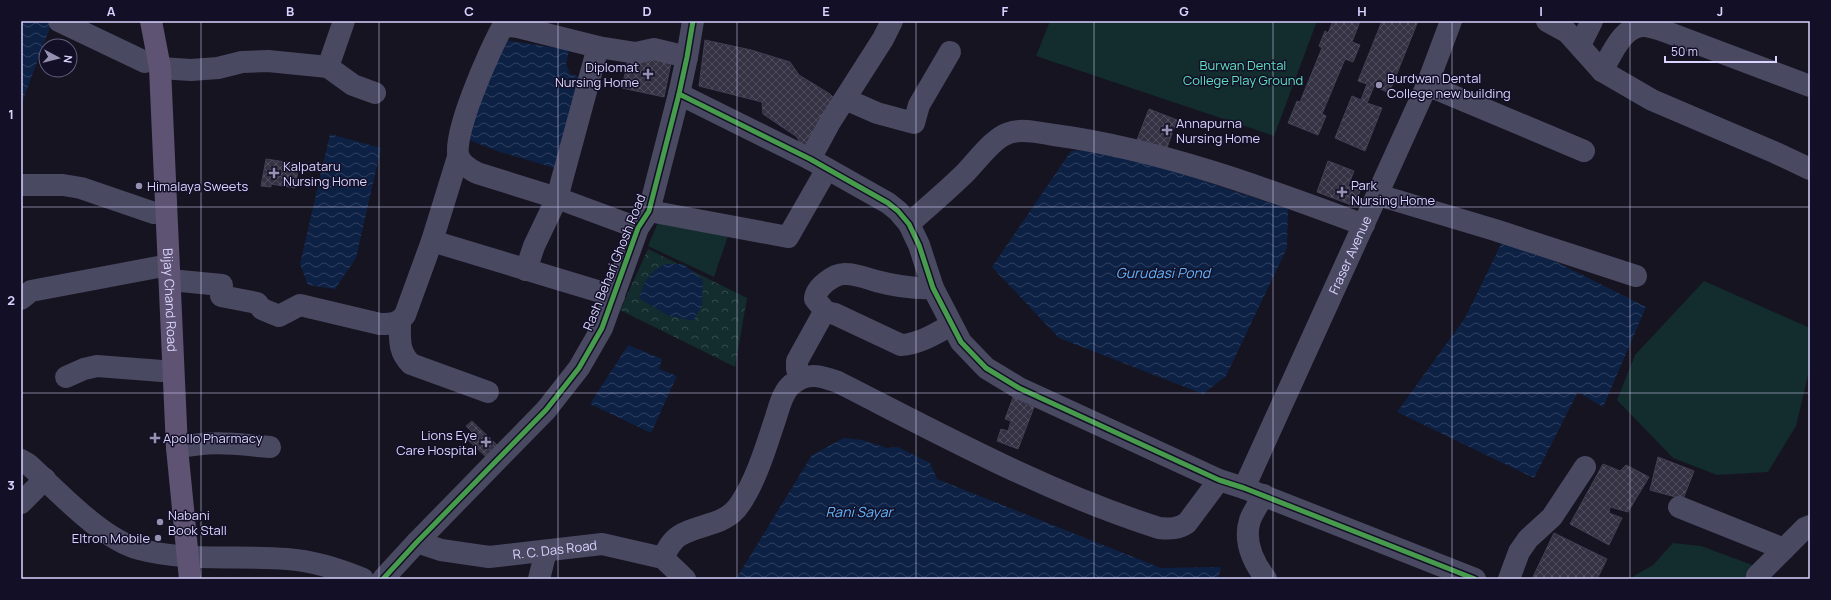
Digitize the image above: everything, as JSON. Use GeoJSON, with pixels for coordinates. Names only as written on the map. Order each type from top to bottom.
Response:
{"type":"FeatureCollection","features":[{"type":"Feature","properties":{"kind":"main road","name":"Bijay Chand Road"},"geometry":{"type":"LineString","coordinates":[[141,21],[152,65],[164,274],[177,448],[182,556],[177,579]]}},
{"type":"Feature","properties":{"kind":"main road","name":"Bijay Chand Road"},"geometry":{"type":"LineString","coordinates":[[151,21],[154,213],[164,274],[162,372],[182,556],[190,579]]}},
{"type":"Feature","properties":{"kind":"street"},"geometry":{"type":"LineString","coordinates":[[59,21],[152,65],[198,69],[218,68],[242,62],[268,61],[328,67],[353,85],[375,93]]}},
{"type":"Feature","properties":{"kind":"street"},"geometry":{"type":"LineString","coordinates":[[328,67],[344,21]]}},
{"type":"Feature","properties":{"kind":"street","name":"Rash Behari Ghosh Road"},"geometry":{"type":"LineString","coordinates":[[383,579],[417,542],[546,410],[579,368],[602,328],[644,220],[679,94],[693,21]]}},
{"type":"Feature","properties":{"kind":"street"},"geometry":{"type":"LineString","coordinates":[[458,157],[466,167],[477,174],[557,198],[644,220],[788,237],[845,99],[883,39],[892,21]]}},
{"type":"Feature","properties":{"kind":"street","name":"Fraser Avenue"},"geometry":{"type":"LineString","coordinates":[[1244,488],[1427,85],[1451,21]]}},
{"type":"Feature","properties":{"kind":"street"},"geometry":{"type":"LineString","coordinates":[[1547,21],[1567,32],[1602,71],[1652,100],[1810,169]]}},
{"type":"Feature","properties":{"kind":"street"},"geometry":{"type":"LineString","coordinates":[[1580,45],[1592,21]]}},
{"type":"Feature","properties":{"kind":"street"},"geometry":{"type":"LineString","coordinates":[[488,392],[410,364],[404,357],[400,346],[400,322],[405,315],[432,241],[458,157],[457,147],[460,132],[478,79],[502,28],[510,26],[518,27],[598,46],[636,53],[654,49],[687,57]]}},
{"type":"Feature","properties":{"kind":"street"},"geometry":{"type":"LineString","coordinates":[[1602,71],[1621,39],[1631,28],[1645,26],[1664,31],[1810,86]]}},
{"type":"Feature","properties":{"kind":"street"},"geometry":{"type":"LineString","coordinates":[[526,270],[534,246],[557,198],[598,46]]}},
{"type":"Feature","properties":{"kind":"street"},"geometry":{"type":"LineString","coordinates":[[845,99],[877,113],[914,123],[918,105],[950,52]]}},
{"type":"Feature","properties":{"kind":"street"},"geometry":{"type":"LineString","coordinates":[[1427,85],[1584,151]]}},
{"type":"Feature","properties":{"kind":"street"},"geometry":{"type":"LineString","coordinates":[[679,94],[819,164],[888,203],[898,211],[909,224],[919,245],[933,288],[951,325],[961,342],[986,368],[1019,388],[1219,480],[1244,488],[1475,579]]}},
{"type":"Feature","properties":{"kind":"street"},"geometry":{"type":"LineString","coordinates":[[909,224],[965,173],[998,138],[1010,132],[1024,131],[1073,138],[1136,150],[1279,193],[1364,225]]}},
{"type":"Feature","properties":{"kind":"street"},"geometry":{"type":"LineString","coordinates":[[21,185],[63,185],[81,188],[154,213]]}},
{"type":"Feature","properties":{"kind":"street"},"geometry":{"type":"LineString","coordinates":[[1378,195],[1495,230],[1636,276]]}},
{"type":"Feature","properties":{"kind":"street"},"geometry":{"type":"LineString","coordinates":[[432,241],[614,296]]}},
{"type":"Feature","properties":{"kind":"street"},"geometry":{"type":"LineString","coordinates":[[933,288],[908,288],[845,273],[838,275],[817,291],[815,299],[826,312],[835,314],[901,345],[911,345],[922,341],[951,325]]}},
{"type":"Feature","properties":{"kind":"street"},"geometry":{"type":"LineString","coordinates":[[21,298],[31,292],[164,274],[222,285],[221,296],[257,303],[262,310],[279,316],[300,305],[380,324],[400,322]]}},
{"type":"Feature","properties":{"kind":"street"},"geometry":{"type":"LineString","coordinates":[[802,378],[797,369],[797,361],[823,314],[826,312]]}},
{"type":"Feature","properties":{"kind":"street"},"geometry":{"type":"LineString","coordinates":[[66,378],[84,369],[97,366],[162,372]]}},
{"type":"Feature","properties":{"kind":"street"},"geometry":{"type":"LineString","coordinates":[[685,579],[663,558],[668,547],[678,536],[729,517],[740,505],[753,482],[781,402],[789,387],[802,378],[817,376],[838,382],[996,462],[1081,500],[1159,528],[1171,529],[1182,527],[1219,480]]}},
{"type":"Feature","properties":{"kind":"street"},"geometry":{"type":"LineString","coordinates":[[177,448],[215,442],[270,446]]}},
{"type":"Feature","properties":{"kind":"street"},"geometry":{"type":"LineString","coordinates":[[21,460],[45,479],[91,522],[113,537],[138,549],[182,556],[288,559],[319,564],[345,571],[363,579]]}},
{"type":"Feature","properties":{"kind":"street"},"geometry":{"type":"LineString","coordinates":[[1509,579],[1528,539],[1552,517],[1585,467]]}},
{"type":"Feature","properties":{"kind":"street"},"geometry":{"type":"LineString","coordinates":[[21,503],[45,479]]}},
{"type":"Feature","properties":{"kind":"street"},"geometry":{"type":"LineString","coordinates":[[1264,496],[1250,520],[1247,541],[1254,564],[1266,579]]}},
{"type":"Feature","properties":{"kind":"street"},"geometry":{"type":"LineString","coordinates":[[1679,507],[1784,550]]}},
{"type":"Feature","properties":{"kind":"street"},"geometry":{"type":"LineString","coordinates":[[1757,576],[1805,528],[1810,526]]}},
{"type":"Feature","properties":{"kind":"street","name":"R. C. Das Road"},"geometry":{"type":"LineString","coordinates":[[417,542],[441,550],[489,557],[602,544],[663,558]]}},
{"type":"Feature","properties":{"kind":"street"},"geometry":{"type":"LineString","coordinates":[[539,579],[546,551]]}},
{"type":"Feature","properties":{"kind":"green space","name":"Burwan Dental College Play Ground"},"geometry":{"type":"Polygon","coordinates":[[[1050,21],[1317,21],[1274,136],[1036,56],[1050,21]]]}},
{"type":"Feature","properties":{"kind":"green space"},"geometry":{"type":"Polygon","coordinates":[[[659,220],[729,233],[714,277],[648,246],[659,220]]]}},
{"type":"Feature","properties":{"kind":"green space"},"geometry":{"type":"Polygon","coordinates":[[[648,249],[747,298],[735,367],[620,310],[648,249]]]}},
{"type":"Feature","properties":{"kind":"green space"},"geometry":{"type":"Polygon","coordinates":[[[1704,281],[1810,328],[1810,367],[1796,426],[1768,472],[1717,475],[1673,458],[1617,400],[1635,355],[1704,281]]]}},
{"type":"Feature","properties":{"kind":"green space"},"geometry":{"type":"Polygon","coordinates":[[[1673,543],[1701,546],[1755,566],[1755,579],[1629,579],[1653,565],[1673,543]]]}},
{"type":"Feature","properties":{"kind":"water"},"geometry":{"type":"Polygon","coordinates":[[[21,21],[52,22],[46,38],[38,38],[38,59],[21,105],[21,21]]]}},
{"type":"Feature","properties":{"kind":"water"},"geometry":{"type":"Polygon","coordinates":[[[505,40],[569,50],[566,64],[570,74],[584,78],[558,169],[497,151],[469,140],[475,107],[505,40]]]}},
{"type":"Feature","properties":{"kind":"water"},"geometry":{"type":"Polygon","coordinates":[[[330,134],[381,148],[356,258],[335,289],[308,285],[300,264],[330,134]]]}},
{"type":"Feature","properties":{"kind":"water","name":"Gurudasi Pond"},"geometry":{"type":"Polygon","coordinates":[[[1106,148],[1288,209],[1287,248],[1226,376],[1203,394],[1059,338],[992,267],[1071,151],[1106,148]]]}},
{"type":"Feature","properties":{"kind":"water"},"geometry":{"type":"Polygon","coordinates":[[[1505,236],[1646,307],[1603,407],[1578,392],[1534,478],[1397,412],[1465,318],[1505,236]]]}},
{"type":"Feature","properties":{"kind":"water"},"geometry":{"type":"Polygon","coordinates":[[[665,264],[683,264],[703,280],[702,306],[693,321],[667,315],[639,298],[643,286],[651,274],[665,264]]]}},
{"type":"Feature","properties":{"kind":"water"},"geometry":{"type":"Polygon","coordinates":[[[628,345],[662,359],[659,369],[677,376],[651,433],[590,404],[628,345]]]}},
{"type":"Feature","properties":{"kind":"water","name":"Rani Sayar"},"geometry":{"type":"Polygon","coordinates":[[[844,438],[862,440],[887,448],[898,447],[930,463],[937,479],[1161,568],[1221,567],[1218,579],[736,579],[812,455],[844,438]]]}},
{"type":"Feature","properties":{"kind":"building"},"geometry":{"type":"Polygon","coordinates":[[[1333,21],[1360,21],[1352,42],[1360,45],[1353,62],[1345,59],[1322,114],[1326,116],[1318,135],[1288,123],[1297,101],[1300,102],[1322,48],[1319,46],[1325,31],[1328,33],[1333,21]]]}},
{"type":"Feature","properties":{"kind":"building","name":"Burdwan Dental College new building"},"geometry":{"type":"Polygon","coordinates":[[[1382,21],[1418,21],[1389,93],[1374,86],[1367,103],[1382,108],[1365,151],[1335,138],[1352,96],[1361,100],[1367,84],[1358,81],[1382,21]]]}},
{"type":"Feature","properties":{"kind":"building"},"geometry":{"type":"Polygon","coordinates":[[[705,40],[751,50],[790,62],[799,75],[830,94],[838,102],[807,157],[797,137],[763,114],[762,102],[699,86],[705,40]]]}},
{"type":"Feature","properties":{"kind":"building"},"geometry":{"type":"Polygon","coordinates":[[[629,54],[671,63],[664,97],[622,88],[629,54]]]}},
{"type":"Feature","properties":{"kind":"building"},"geometry":{"type":"Polygon","coordinates":[[[1149,109],[1177,120],[1164,156],[1135,145],[1149,109]]]}},
{"type":"Feature","properties":{"kind":"building"},"geometry":{"type":"Polygon","coordinates":[[[266,159],[299,164],[295,188],[271,184],[271,187],[261,186],[266,159]]]}},
{"type":"Feature","properties":{"kind":"building"},"geometry":{"type":"Polygon","coordinates":[[[1328,161],[1354,171],[1348,186],[1360,191],[1354,206],[1317,192],[1328,161]]]}},
{"type":"Feature","properties":{"kind":"building"},"geometry":{"type":"Polygon","coordinates":[[[1014,395],[1027,400],[1025,404],[1034,407],[1018,449],[997,441],[1001,429],[1008,431],[1011,421],[1005,419],[1014,395]]]}},
{"type":"Feature","properties":{"kind":"building"},"geometry":{"type":"Polygon","coordinates":[[[472,421],[498,446],[487,458],[468,440],[474,434],[466,426],[472,421]]]}},
{"type":"Feature","properties":{"kind":"building"},"geometry":{"type":"Polygon","coordinates":[[[1658,457],[1694,471],[1683,499],[1650,490],[1658,457]]]}},
{"type":"Feature","properties":{"kind":"building"},"geometry":{"type":"Polygon","coordinates":[[[1603,464],[1620,471],[1626,465],[1649,477],[1628,512],[1610,507],[1609,513],[1622,518],[1609,545],[1570,524],[1603,464]]]}},
{"type":"Feature","properties":{"kind":"building"},"geometry":{"type":"Polygon","coordinates":[[[1554,533],[1607,559],[1597,579],[1532,579],[1554,533]]]}},
{"type":"Feature","properties":{"kind":"cycle path"},"geometry":{"type":"LineString","coordinates":[[383,579],[417,542],[546,410],[579,368],[602,328],[638,228],[649,211],[679,94],[693,21]]}},
{"type":"Feature","properties":{"kind":"cycle path"},"geometry":{"type":"LineString","coordinates":[[679,94],[810,159],[888,203],[898,211],[909,224],[919,245],[933,288],[961,342],[986,368],[1019,388],[1219,480],[1244,488],[1475,579]]}},
{"type":"Feature","properties":{"kind":"place","name":"Diplomat Nursing Home"},"geometry":{"type":"Point","coordinates":[648,74]}},
{"type":"Feature","properties":{"kind":"place","name":"Burdwan Dental College new building"},"geometry":{"type":"Point","coordinates":[1379,85]}},
{"type":"Feature","properties":{"kind":"place","name":"Annapurna Nursing Home"},"geometry":{"type":"Point","coordinates":[1167,130]}},
{"type":"Feature","properties":{"kind":"place","name":"Kalpataru Nursing Home"},"geometry":{"type":"Point","coordinates":[274,173]}},
{"type":"Feature","properties":{"kind":"place","name":"Himalaya Sweets"},"geometry":{"type":"Point","coordinates":[139,186]}},
{"type":"Feature","properties":{"kind":"place","name":"Park Nursing Home"},"geometry":{"type":"Point","coordinates":[1342,192]}},
{"type":"Feature","properties":{"kind":"place","name":"Apollo Pharmacy"},"geometry":{"type":"Point","coordinates":[155,438]}},
{"type":"Feature","properties":{"kind":"place","name":"Lions Eye Care Hospital"},"geometry":{"type":"Point","coordinates":[486,442]}},
{"type":"Feature","properties":{"kind":"place","name":"Nabani Book Stall"},"geometry":{"type":"Point","coordinates":[160,522]}},
{"type":"Feature","properties":{"kind":"place","name":"Eltron Mobile"},"geometry":{"type":"Point","coordinates":[158,538]}}]}
